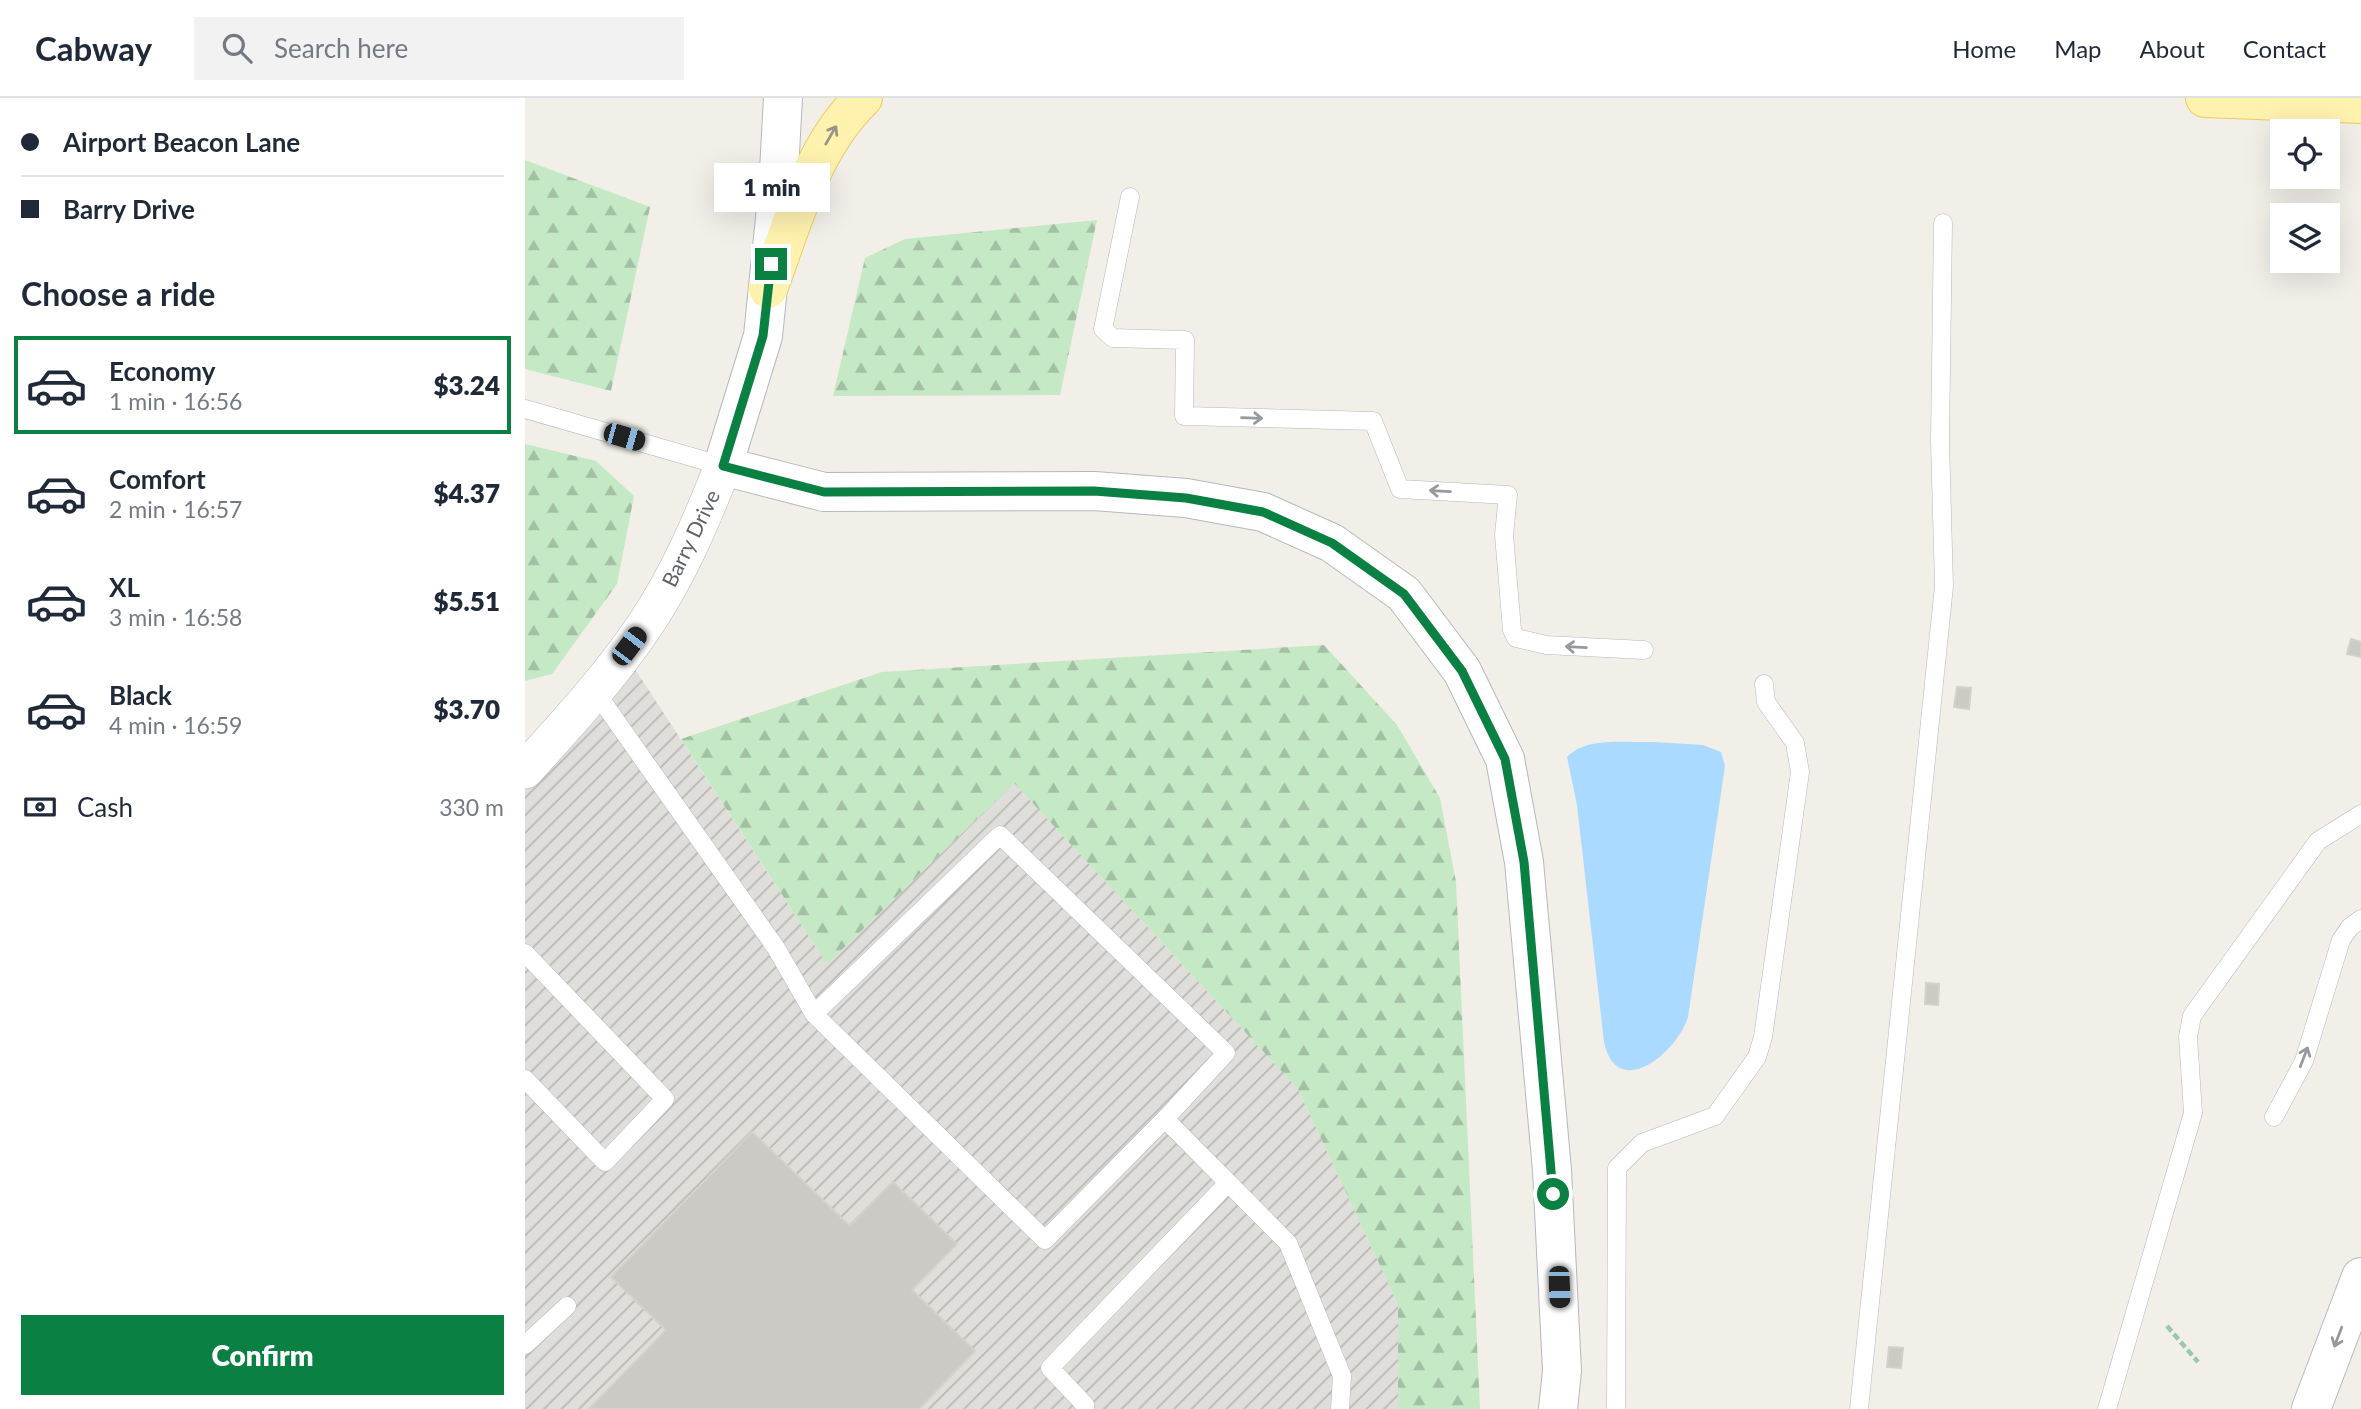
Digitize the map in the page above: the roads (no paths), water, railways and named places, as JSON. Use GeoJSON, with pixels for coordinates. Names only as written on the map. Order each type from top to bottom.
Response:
{"type":"FeatureCollection","features":[{"type":"Feature","properties":{"kind":"main road"},"geometry":{"type":"LineString","coordinates":[[768,289],[819,157],[840,121],[863,98]]}},
{"type":"Feature","properties":{"kind":"main road"},"geometry":{"type":"LineString","coordinates":[[2206,98],[2361,104]]}},
{"type":"Feature","properties":{"kind":"street","name":"Barry Drive"},"geometry":{"type":"LineString","coordinates":[[525,770],[595,691],[646,624],[698,530],[723,466],[763,336],[783,98]]}},
{"type":"Feature","properties":{"kind":"street"},"geometry":{"type":"LineString","coordinates":[[723,466],[824,492],[1094,491],[1186,498],[1263,512],[1332,543],[1404,594],[1462,671],[1505,759],[1524,862],[1552,1170],[1562,1371],[1557,1409]]}},
{"type":"Feature","properties":{"kind":"street"},"geometry":{"type":"LineString","coordinates":[[2311,1409],[2360,1277]]}},
{"type":"Feature","properties":{"kind":"lane"},"geometry":{"type":"LineString","coordinates":[[1130,197],[1103,329],[1113,338],[1185,340],[1184,416],[1373,421],[1400,489],[1508,495],[1504,535],[1512,630],[1516,638],[1546,645],[1644,650]]}},
{"type":"Feature","properties":{"kind":"lane"},"geometry":{"type":"LineString","coordinates":[[1859,1409],[1944,586],[1940,441],[1943,223]]}},
{"type":"Feature","properties":{"kind":"lane"},"geometry":{"type":"LineString","coordinates":[[525,409],[723,466]]}},
{"type":"Feature","properties":{"kind":"lane"},"geometry":{"type":"LineString","coordinates":[[1616,1409],[1617,1168],[1642,1143],[1715,1116],[1758,1057],[1763,1037],[1800,772],[1795,743],[1766,702],[1764,684]]}},
{"type":"Feature","properties":{"kind":"lane"},"geometry":{"type":"LineString","coordinates":[[595,691],[776,948],[814,1014],[1045,1240],[1226,1053],[1000,835],[814,1014]]}},
{"type":"Feature","properties":{"kind":"lane"},"geometry":{"type":"LineString","coordinates":[[2107,1409],[2132,1315],[2175,1183],[2193,1113],[2188,1037],[2192,1016],[2318,841],[2361,814]]}},
{"type":"Feature","properties":{"kind":"lane"},"geometry":{"type":"LineString","coordinates":[[2274,1117],[2304,1061],[2341,940],[2350,927],[2361,919]]}},
{"type":"Feature","properties":{"kind":"lane"},"geometry":{"type":"LineString","coordinates":[[525,953],[665,1099],[605,1162],[525,1079]]}},
{"type":"Feature","properties":{"kind":"lane"},"geometry":{"type":"LineString","coordinates":[[1165,1119],[1288,1244],[1342,1376],[1340,1409]]}},
{"type":"Feature","properties":{"kind":"lane"},"geometry":{"type":"LineString","coordinates":[[1085,1409],[1086,1405],[1050,1368],[1228,1183]]}},
{"type":"Feature","properties":{"kind":"lane"},"geometry":{"type":"LineString","coordinates":[[525,1345],[567,1306]]}},
{"type":"Feature","properties":{"kind":"water"},"geometry":{"type":"Polygon","coordinates":[[[1596,743],[1703,745],[1721,752],[1725,766],[1688,1017],[1682,1031],[1660,1057],[1633,1070],[1621,1068],[1611,1060],[1604,1042],[1577,805],[1567,757],[1575,750],[1596,743]]]}}]}
